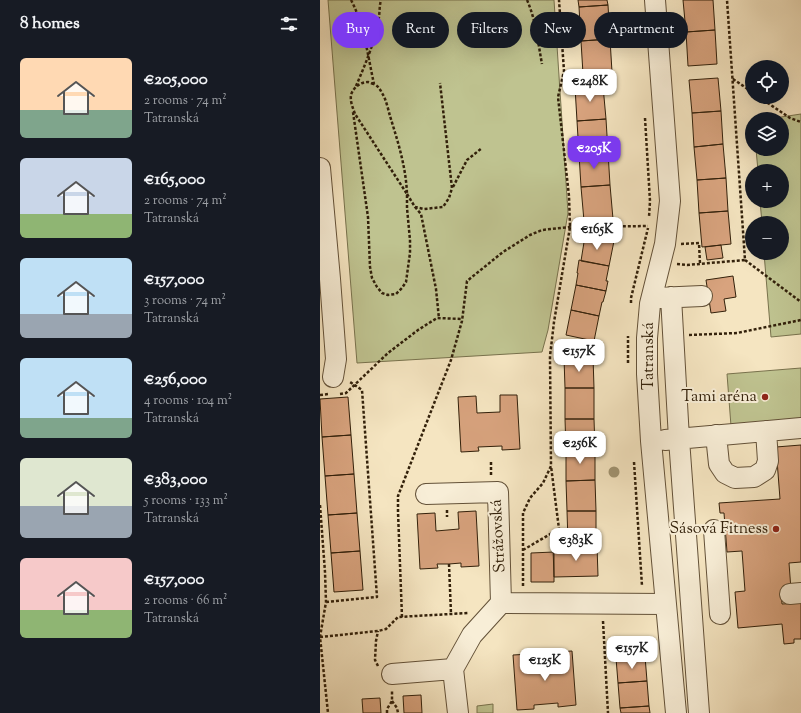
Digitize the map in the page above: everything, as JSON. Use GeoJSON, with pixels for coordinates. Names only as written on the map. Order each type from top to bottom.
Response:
{"type":"FeatureCollection","features":[{"type":"Feature","properties":{"kind":"street","name":"Tatranská"},"geometry":{"type":"LineString","coordinates":[[655,0],[670,201],[667,233],[660,262],[661,298],[650,304],[647,338],[647,374],[651,441],[676,713]]}},
{"type":"Feature","properties":{"kind":"street"},"geometry":{"type":"LineString","coordinates":[[320,168],[336,359],[333,374]]}},
{"type":"Feature","properties":{"kind":"street"},"geometry":{"type":"LineString","coordinates":[[699,713],[673,336],[661,298],[702,296]]}},
{"type":"Feature","properties":{"kind":"street"},"geometry":{"type":"LineString","coordinates":[[651,441],[801,428]]}},
{"type":"Feature","properties":{"kind":"street"},"geometry":{"type":"LineString","coordinates":[[716,435],[719,464],[725,473],[735,478],[754,477],[765,470],[768,461],[766,431]]}},
{"type":"Feature","properties":{"kind":"street","name":"Strážovská"},"geometry":{"type":"LineString","coordinates":[[426,494],[498,492],[497,608]]}},
{"type":"Feature","properties":{"kind":"street"},"geometry":{"type":"LineString","coordinates":[[714,530],[720,614]]}},
{"type":"Feature","properties":{"kind":"street"},"geometry":{"type":"LineString","coordinates":[[663,568],[716,566]]}},
{"type":"Feature","properties":{"kind":"street"},"geometry":{"type":"LineString","coordinates":[[458,713],[453,669],[472,635],[497,608],[523,603],[666,604]]}},
{"type":"Feature","properties":{"kind":"street"},"geometry":{"type":"LineString","coordinates":[[668,626],[692,624]]}},
{"type":"Feature","properties":{"kind":"street"},"geometry":{"type":"LineString","coordinates":[[392,674],[453,669]]}},
{"type":"Feature","properties":{"kind":"path"},"geometry":{"type":"LineString","coordinates":[[351,0],[360,24],[374,84]]}},
{"type":"Feature","properties":{"kind":"path"},"geometry":{"type":"LineString","coordinates":[[356,87],[361,83],[368,82],[378,86],[383,94],[403,160],[406,180],[410,253],[406,282],[396,294],[388,295],[382,293],[377,288],[372,278],[370,267],[368,217],[351,96],[356,87],[374,37],[381,0]]}},
{"type":"Feature","properties":{"kind":"path"},"geometry":{"type":"LineString","coordinates":[[526,0],[534,22],[542,64]]}},
{"type":"Feature","properties":{"kind":"path"},"geometry":{"type":"LineString","coordinates":[[523,550],[559,529],[551,466],[550,356],[554,322],[570,227],[569,196],[558,97],[564,71],[559,0]]}},
{"type":"Feature","properties":{"kind":"path"},"geometry":{"type":"LineString","coordinates":[[727,0],[745,260]]}},
{"type":"Feature","properties":{"kind":"path"},"geometry":{"type":"LineString","coordinates":[[733,78],[745,87]]}},
{"type":"Feature","properties":{"kind":"path"},"geometry":{"type":"LineString","coordinates":[[440,83],[452,188]]}},
{"type":"Feature","properties":{"kind":"path"},"geometry":{"type":"LineString","coordinates":[[770,104],[790,118],[801,122]]}},
{"type":"Feature","properties":{"kind":"path"},"geometry":{"type":"LineString","coordinates":[[353,110],[421,214],[436,289],[439,318]]}},
{"type":"Feature","properties":{"kind":"path"},"geometry":{"type":"LineString","coordinates":[[415,206],[424,209],[443,207],[467,160],[482,148]]}},
{"type":"Feature","properties":{"kind":"path"},"geometry":{"type":"LineString","coordinates":[[402,617],[398,496],[451,360],[462,319],[467,281],[503,252],[530,235],[542,230],[570,227],[648,226]]}},
{"type":"Feature","properties":{"kind":"path"},"geometry":{"type":"LineString","coordinates":[[678,244],[699,243],[700,264]]}},
{"type":"Feature","properties":{"kind":"path"},"geometry":{"type":"LineString","coordinates":[[660,262],[687,265],[745,260],[801,302]]}},
{"type":"Feature","properties":{"kind":"path"},"geometry":{"type":"LineString","coordinates":[[355,385],[388,353],[418,330],[437,318],[462,319]]}},
{"type":"Feature","properties":{"kind":"path"},"geometry":{"type":"LineString","coordinates":[[673,336],[737,333],[801,320]]}},
{"type":"Feature","properties":{"kind":"path"},"geometry":{"type":"LineString","coordinates":[[326,602],[377,597],[362,390],[333,374]]}},
{"type":"Feature","properties":{"kind":"path"},"geometry":{"type":"LineString","coordinates":[[523,603],[523,513],[530,498],[543,483],[551,466]]}},
{"type":"Feature","properties":{"kind":"path"},"geometry":{"type":"LineString","coordinates":[[320,505],[326,602],[320,637],[328,713]]}},
{"type":"Feature","properties":{"kind":"path"},"geometry":{"type":"LineString","coordinates":[[449,564],[451,614]]}},
{"type":"Feature","properties":{"kind":"path"},"geometry":{"type":"LineString","coordinates":[[320,637],[378,631],[386,628],[398,617],[451,614],[497,608]]}},
{"type":"Feature","properties":{"kind":"path"},"geometry":{"type":"LineString","coordinates":[[603,614],[608,713]]}},
{"type":"Feature","properties":{"kind":"path"},"geometry":{"type":"LineString","coordinates":[[378,631],[375,660],[380,669],[392,674]]}},
{"type":"Feature","properties":{"kind":"path"},"geometry":{"type":"LineString","coordinates":[[387,713],[387,709],[392,701],[397,708],[398,713]]}},
{"type":"Feature","properties":{"kind":"green space"},"geometry":{"type":"Polygon","coordinates":[[[328,0],[554,0],[555,12],[530,12],[530,48],[557,48],[568,213],[548,330],[542,352],[357,363],[328,0]]]}},
{"type":"Feature","properties":{"kind":"green space"},"geometry":{"type":"Polygon","coordinates":[[[801,114],[801,334],[771,337],[765,260],[789,260],[789,216],[761,216],[761,208],[789,208],[789,164],[757,164],[757,156],[789,156],[789,116],[801,114]]]}},
{"type":"Feature","properties":{"kind":"green space","name":"Tami aréna"},"geometry":{"type":"Polygon","coordinates":[[[801,368],[801,421],[731,426],[727,374],[801,368]]]}},
{"type":"Feature","properties":{"kind":"green space"},"geometry":{"type":"Polygon","coordinates":[[[493,704],[493,713],[477,713],[477,706],[493,704]]]}},
{"type":"Feature","properties":{"kind":"building"},"geometry":{"type":"Polygon","coordinates":[[[578,0],[607,0],[608,5],[579,7],[578,0]]]}},
{"type":"Feature","properties":{"kind":"building"},"geometry":{"type":"Polygon","coordinates":[[[683,0],[713,0],[715,30],[688,32],[688,12],[684,12],[683,0]]]}},
{"type":"Feature","properties":{"kind":"building"},"geometry":{"type":"Polygon","coordinates":[[[608,5],[608,12],[594,12],[594,40],[586,41],[586,12],[579,12],[579,7],[608,5]]]}},
{"type":"Feature","properties":{"kind":"building"},"geometry":{"type":"Polygon","coordinates":[[[715,30],[717,64],[688,66],[688,32],[715,30]]]}},
{"type":"Feature","properties":{"kind":"building"},"geometry":{"type":"Polygon","coordinates":[[[594,40],[594,48],[611,48],[612,72],[583,74],[581,48],[586,48],[586,41],[594,40]]]}},
{"type":"Feature","properties":{"kind":"building"},"geometry":{"type":"Polygon","coordinates":[[[718,78],[721,111],[692,113],[689,80],[718,78]]]}},
{"type":"Feature","properties":{"kind":"building"},"geometry":{"type":"Polygon","coordinates":[[[603,86],[606,119],[577,121],[575,87],[603,86]]]}},
{"type":"Feature","properties":{"kind":"building"},"geometry":{"type":"Polygon","coordinates":[[[721,111],[723,144],[694,147],[692,113],[721,111]]]}},
{"type":"Feature","properties":{"kind":"building"},"geometry":{"type":"Polygon","coordinates":[[[606,119],[608,152],[579,154],[577,121],[606,119]]]}},
{"type":"Feature","properties":{"kind":"building"},"geometry":{"type":"Polygon","coordinates":[[[723,144],[726,178],[697,180],[694,147],[723,144]]]}},
{"type":"Feature","properties":{"kind":"building"},"geometry":{"type":"Polygon","coordinates":[[[608,152],[610,185],[581,187],[579,154],[608,152]]]}},
{"type":"Feature","properties":{"kind":"building"},"geometry":{"type":"Polygon","coordinates":[[[726,178],[728,211],[699,213],[697,180],[726,178]]]}},
{"type":"Feature","properties":{"kind":"building"},"geometry":{"type":"Polygon","coordinates":[[[610,185],[613,219],[584,221],[581,187],[610,185]]]}},
{"type":"Feature","properties":{"kind":"building"},"geometry":{"type":"Polygon","coordinates":[[[728,211],[731,244],[702,247],[699,213],[728,211]]]}},
{"type":"Feature","properties":{"kind":"building"},"geometry":{"type":"Polygon","coordinates":[[[585,236],[614,241],[609,266],[581,261],[585,236]]]}},
{"type":"Feature","properties":{"kind":"building"},"geometry":{"type":"Polygon","coordinates":[[[721,245],[723,258],[707,260],[705,247],[721,245]]]}},
{"type":"Feature","properties":{"kind":"building"},"geometry":{"type":"Polygon","coordinates":[[[579,260],[609,266],[606,291],[576,285],[579,260]]]}},
{"type":"Feature","properties":{"kind":"building"},"geometry":{"type":"Polygon","coordinates":[[[733,276],[736,297],[724,299],[726,311],[711,313],[706,280],[733,276]]]}},
{"type":"Feature","properties":{"kind":"building"},"geometry":{"type":"Polygon","coordinates":[[[576,285],[606,291],[599,316],[571,310],[576,285]]]}},
{"type":"Feature","properties":{"kind":"building"},"geometry":{"type":"Polygon","coordinates":[[[571,310],[599,316],[594,341],[566,335],[571,310]]]}},
{"type":"Feature","properties":{"kind":"building"},"geometry":{"type":"Polygon","coordinates":[[[593,357],[594,388],[565,388],[564,358],[593,357]]]}},
{"type":"Feature","properties":{"kind":"building"},"geometry":{"type":"Polygon","coordinates":[[[565,388],[594,388],[594,419],[565,419],[565,388]]]}},
{"type":"Feature","properties":{"kind":"building"},"geometry":{"type":"Polygon","coordinates":[[[500,395],[517,395],[520,449],[502,450],[502,446],[478,447],[479,451],[461,452],[458,397],[476,396],[477,413],[500,412],[500,395]]]}},
{"type":"Feature","properties":{"kind":"building"},"geometry":{"type":"Polygon","coordinates":[[[348,397],[351,435],[322,437],[320,399],[348,397]]]}},
{"type":"Feature","properties":{"kind":"building"},"geometry":{"type":"Polygon","coordinates":[[[565,419],[594,419],[595,449],[566,450],[565,419]]]}},
{"type":"Feature","properties":{"kind":"building"},"geometry":{"type":"Polygon","coordinates":[[[351,435],[354,474],[325,476],[322,437],[351,435]]]}},
{"type":"Feature","properties":{"kind":"building"},"geometry":{"type":"Polygon","coordinates":[[[801,445],[801,562],[789,563],[791,590],[781,591],[782,604],[801,603],[801,639],[794,639],[794,643],[784,644],[782,624],[738,628],[735,592],[745,591],[742,551],[727,552],[724,513],[720,513],[719,503],[780,499],[776,447],[801,445]]]}},
{"type":"Feature","properties":{"kind":"building"},"geometry":{"type":"Polygon","coordinates":[[[595,449],[595,480],[566,481],[566,450],[595,449]]]}},
{"type":"Feature","properties":{"kind":"building"},"geometry":{"type":"Polygon","coordinates":[[[354,474],[357,513],[328,515],[325,476],[354,474]]]}},
{"type":"Feature","properties":{"kind":"building"},"geometry":{"type":"Polygon","coordinates":[[[595,480],[596,511],[567,511],[566,481],[595,480]]]}},
{"type":"Feature","properties":{"kind":"building"},"geometry":{"type":"Polygon","coordinates":[[[476,511],[479,566],[461,567],[461,563],[437,564],[438,568],[420,569],[417,514],[435,513],[436,531],[459,529],[458,512],[476,511]]]}},
{"type":"Feature","properties":{"kind":"building"},"geometry":{"type":"Polygon","coordinates":[[[567,511],[596,511],[596,541],[568,542],[567,511]]]}},
{"type":"Feature","properties":{"kind":"building"},"geometry":{"type":"Polygon","coordinates":[[[357,513],[360,551],[331,553],[328,515],[357,513]]]}},
{"type":"Feature","properties":{"kind":"building"},"geometry":{"type":"Polygon","coordinates":[[[597,546],[598,576],[554,577],[553,547],[597,546]]]}},
{"type":"Feature","properties":{"kind":"building"},"geometry":{"type":"Polygon","coordinates":[[[360,551],[363,590],[334,592],[331,553],[360,551]]]}},
{"type":"Feature","properties":{"kind":"building"},"geometry":{"type":"Polygon","coordinates":[[[554,552],[554,582],[531,582],[531,553],[554,552]]]}},
{"type":"Feature","properties":{"kind":"building"},"geometry":{"type":"Polygon","coordinates":[[[572,651],[576,705],[558,707],[558,703],[534,705],[534,709],[517,710],[513,655],[531,654],[532,671],[555,669],[554,652],[572,651]]]}},
{"type":"Feature","properties":{"kind":"building"},"geometry":{"type":"Polygon","coordinates":[[[645,656],[647,681],[618,683],[616,658],[645,656]]]}},
{"type":"Feature","properties":{"kind":"building"},"geometry":{"type":"Polygon","coordinates":[[[647,681],[649,706],[620,708],[618,683],[647,681]]]}},
{"type":"Feature","properties":{"kind":"building"},"geometry":{"type":"Polygon","coordinates":[[[421,695],[422,713],[404,713],[403,696],[421,695]]]}},
{"type":"Feature","properties":{"kind":"building"},"geometry":{"type":"Polygon","coordinates":[[[380,698],[381,713],[363,713],[362,699],[380,698]]]}},
{"type":"Feature","properties":{"kind":"building"},"geometry":{"type":"Polygon","coordinates":[[[649,706],[650,713],[621,713],[620,708],[649,706]]]}},
{"type":"Feature","properties":{"kind":"place","name":"Tami aréna"},"geometry":{"type":"Point","coordinates":[765,397]}},
{"type":"Feature","properties":{"kind":"place","name":"Sásová Fitness"},"geometry":{"type":"Point","coordinates":[776,529]}}]}
